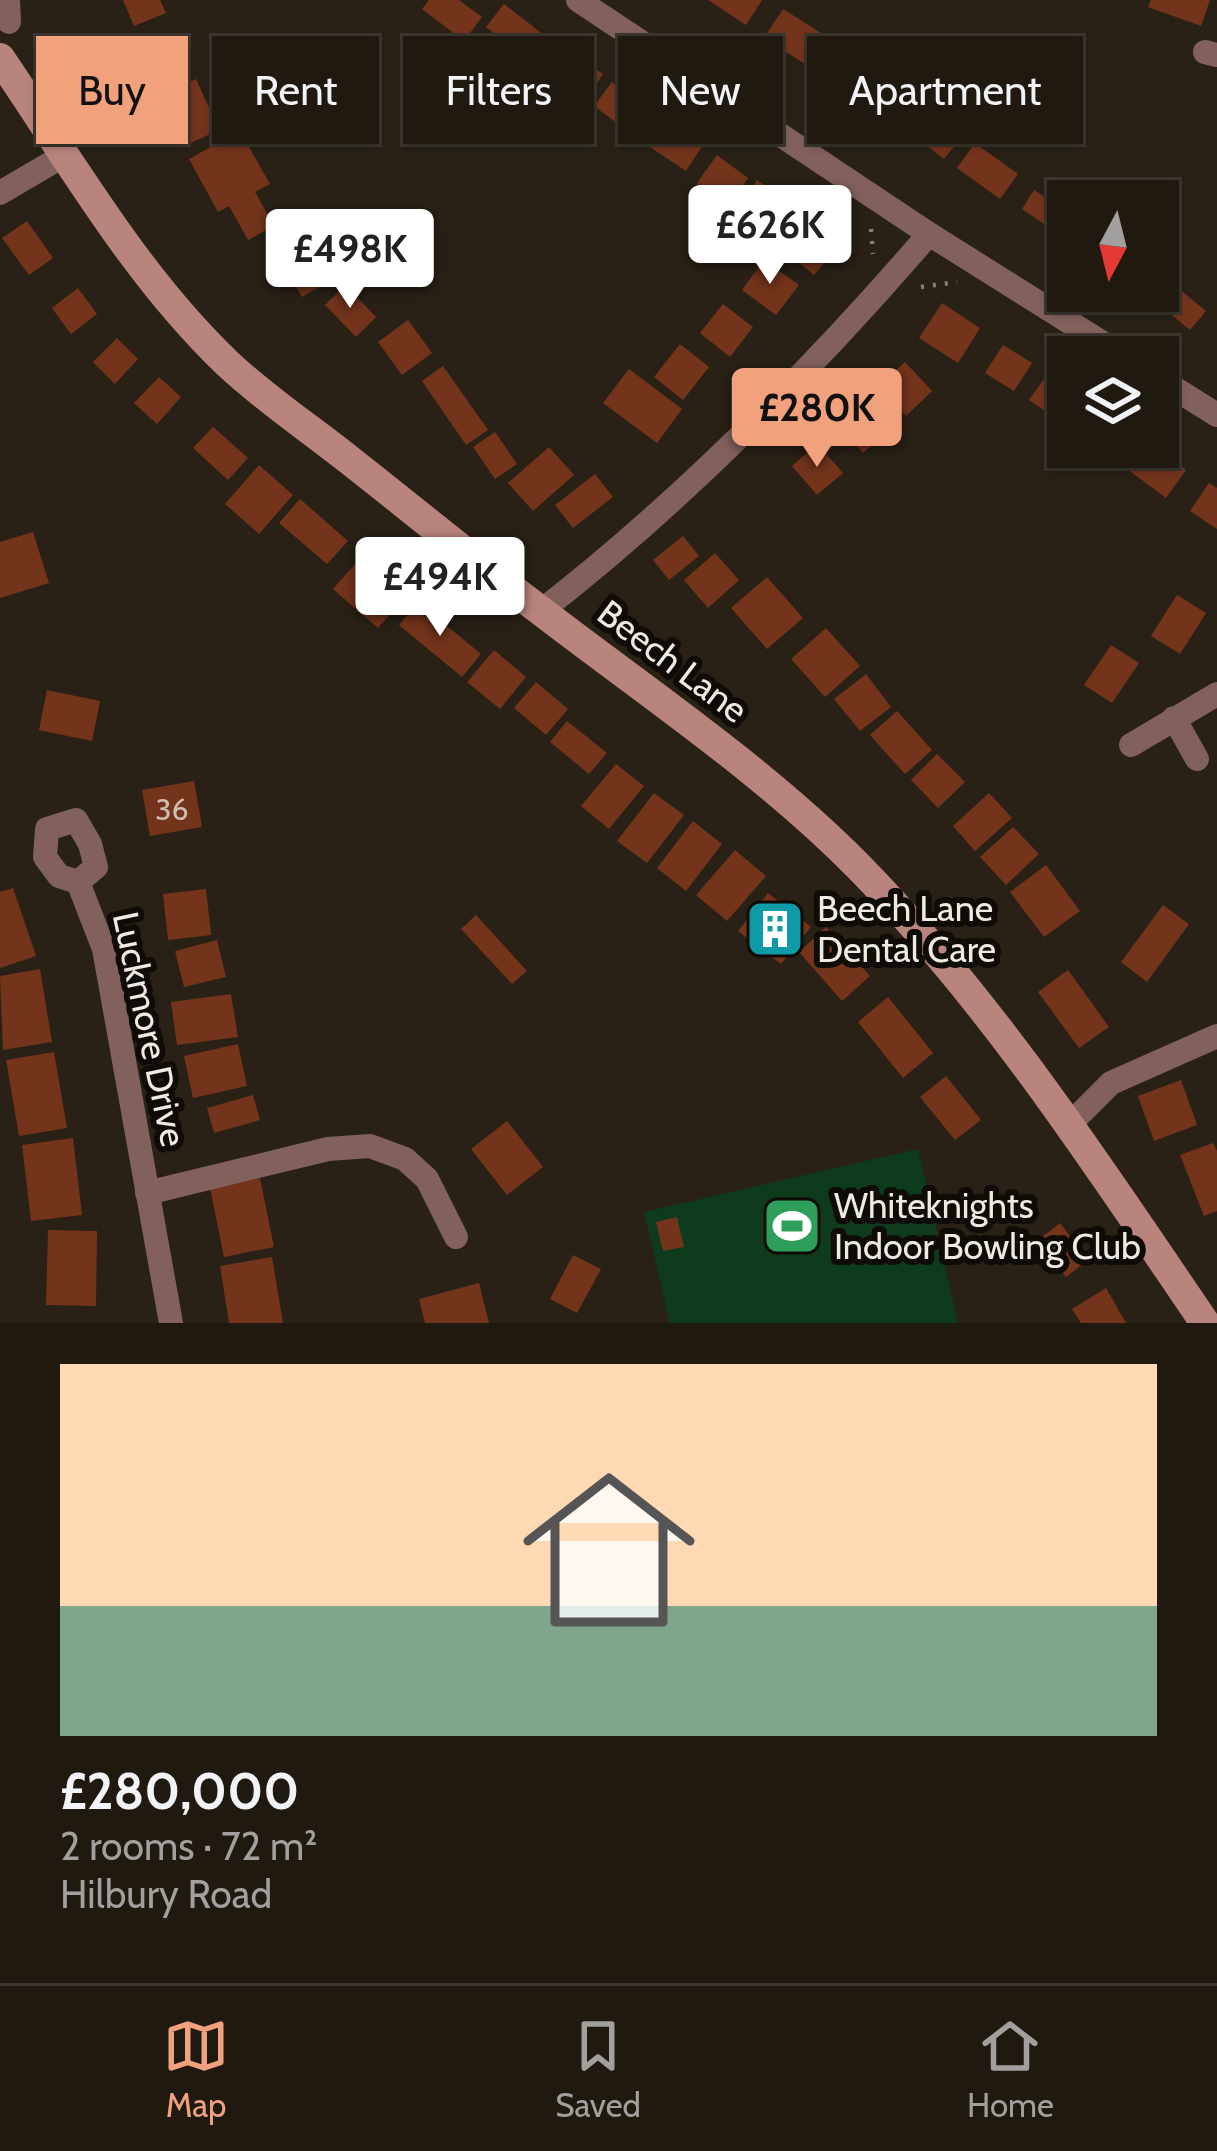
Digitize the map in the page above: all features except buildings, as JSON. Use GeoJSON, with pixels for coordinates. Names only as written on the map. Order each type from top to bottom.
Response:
{"type":"FeatureCollection","features":[{"type":"Feature","properties":{"kind":"street"},"geometry":{"type":"LineString","coordinates":[[578,0],[929,234],[1092,336]]}},
{"type":"Feature","properties":{"kind":"street","name":"Beech Lane"},"geometry":{"type":"LineString","coordinates":[[0,58],[63,156],[152,278],[228,364],[541,611],[723,745],[858,866],[939,956],[1070,1124],[1204,1323]]}},
{"type":"Feature","properties":{"kind":"street"},"geometry":{"type":"LineString","coordinates":[[0,193],[63,156]]}},
{"type":"Feature","properties":{"kind":"street"},"geometry":{"type":"LineString","coordinates":[[541,611],[638,528],[850,327],[929,234]]}},
{"type":"Feature","properties":{"kind":"street"},"geometry":{"type":"LineString","coordinates":[[1179,391],[1217,415]]}},
{"type":"Feature","properties":{"kind":"street"},"geometry":{"type":"LineString","coordinates":[[1131,746],[1217,694]]}},
{"type":"Feature","properties":{"kind":"street"},"geometry":{"type":"LineString","coordinates":[[1174,718],[1197,759]]}},
{"type":"Feature","properties":{"kind":"street","name":"Luckmore Drive"},"geometry":{"type":"LineString","coordinates":[[78,882],[104,949],[170,1323]]}},
{"type":"Feature","properties":{"kind":"street"},"geometry":{"type":"LineString","coordinates":[[1070,1124],[1111,1084],[1217,1036]]}},
{"type":"Feature","properties":{"kind":"street","name":"Luckmore Drive"},"geometry":{"type":"LineString","coordinates":[[147,1193],[328,1149],[370,1146],[405,1159],[427,1179],[456,1237]]}},
{"type":"Feature","properties":{"kind":"green space","name":"Whiteknights Indoor Bowling Club"},"geometry":{"type":"Polygon","coordinates":[[[918,1149],[958,1323],[670,1323],[644,1212],[918,1149]]]}},
{"type":"Feature","properties":{"kind":"place","name":"Beech Lane Dental Care"},"geometry":{"type":"Point","coordinates":[775,929]}},
{"type":"Feature","properties":{"kind":"place","name":"Whiteknights Indoor Bowling Club"},"geometry":{"type":"Point","coordinates":[792,1226]}}]}
